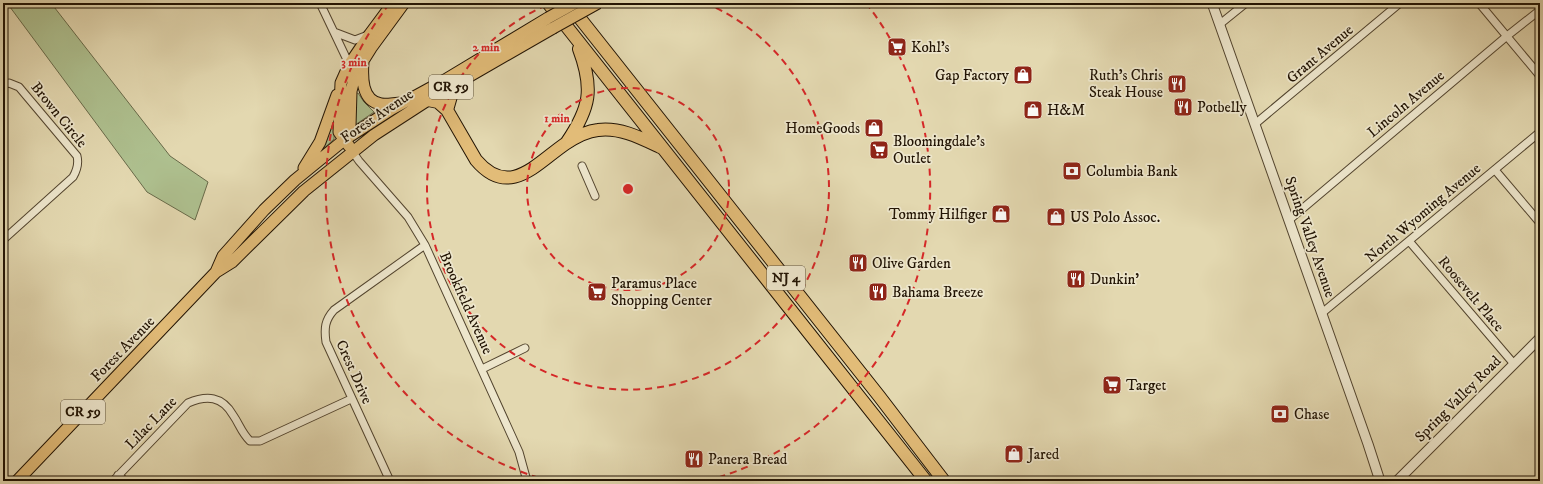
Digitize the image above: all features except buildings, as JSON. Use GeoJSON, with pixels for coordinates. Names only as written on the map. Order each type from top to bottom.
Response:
{"type":"FeatureCollection","features":[{"type":"Feature","properties":{"kind":"highway","name":"NJ 4"},"geometry":{"type":"LineString","coordinates":[[548,3],[926,481]]}},
{"type":"Feature","properties":{"kind":"highway","name":"NJ 4"},"geometry":{"type":"LineString","coordinates":[[568,3],[879,396],[944,481]]}},
{"type":"Feature","properties":{"kind":"highway"},"geometry":{"type":"LineString","coordinates":[[565,144],[582,116],[587,101],[589,87],[586,67],[576,39]]}},
{"type":"Feature","properties":{"kind":"highway"},"geometry":{"type":"LineString","coordinates":[[447,110],[451,96],[458,84]]}},
{"type":"Feature","properties":{"kind":"highway"},"geometry":{"type":"LineString","coordinates":[[428,100],[438,102],[447,110],[476,160],[482,167],[502,177],[514,177],[524,174],[539,165],[565,144],[585,134],[598,130],[612,130],[636,136],[663,149]]}},
{"type":"Feature","properties":{"kind":"main road","name":"Forest Avenue"},"geometry":{"type":"LineString","coordinates":[[344,140],[339,132],[341,83],[352,68],[370,34],[393,3]]}},
{"type":"Feature","properties":{"kind":"main road","name":"Forest Avenue"},"geometry":{"type":"LineString","coordinates":[[352,68],[363,60],[404,3]]}},
{"type":"Feature","properties":{"kind":"main road","name":"Forest Avenue"},"geometry":{"type":"LineString","coordinates":[[17,481],[216,272],[232,262],[304,191],[352,151],[380,131],[428,100],[458,84],[551,23],[575,3]]}},
{"type":"Feature","properties":{"kind":"main road","name":"Forest Avenue"},"geometry":{"type":"LineString","coordinates":[[216,272],[224,256],[264,210],[295,180],[344,140],[403,103],[445,80],[551,23],[598,3]]}},
{"type":"Feature","properties":{"kind":"main road"},"geometry":{"type":"LineString","coordinates":[[363,60],[362,83],[364,90],[369,97],[375,102],[382,104],[403,103]]}},
{"type":"Feature","properties":{"kind":"main road","name":"Forest Avenue"},"geometry":{"type":"LineString","coordinates":[[344,140],[350,126],[352,68]]}},
{"type":"Feature","properties":{"kind":"main road"},"geometry":{"type":"LineString","coordinates":[[295,180],[320,142],[341,83]]}},
{"type":"Feature","properties":{"kind":"main road"},"geometry":{"type":"LineString","coordinates":[[344,140],[352,151]]}},
{"type":"Feature","properties":{"kind":"street"},"geometry":{"type":"LineString","coordinates":[[320,3],[352,68]]}},
{"type":"Feature","properties":{"kind":"street","name":"Spring Valley Avenue"},"geometry":{"type":"LineString","coordinates":[[1212,3],[1256,124],[1380,481]]}},
{"type":"Feature","properties":{"kind":"street"},"geometry":{"type":"LineString","coordinates":[[1220,24],[1246,3]]}},
{"type":"Feature","properties":{"kind":"street","name":"Grant Avenue"},"geometry":{"type":"LineString","coordinates":[[1256,124],[1400,3]]}},
{"type":"Feature","properties":{"kind":"street"},"geometry":{"type":"LineString","coordinates":[[1480,3],[1540,76]]}},
{"type":"Feature","properties":{"kind":"street","name":"Lincoln Avenue"},"geometry":{"type":"LineString","coordinates":[[1289,220],[1507,36],[1540,10]]}},
{"type":"Feature","properties":{"kind":"street"},"geometry":{"type":"LineString","coordinates":[[334,32],[355,40],[370,34]]}},
{"type":"Feature","properties":{"kind":"street","name":"Brown Circle"},"geometry":{"type":"LineString","coordinates":[[3,85],[9,83],[19,87],[78,156],[77,170],[73,177],[3,240]]}},
{"type":"Feature","properties":{"kind":"street","name":"North Wyoming Avenue"},"geometry":{"type":"LineString","coordinates":[[1322,313],[1540,132]]}},
{"type":"Feature","properties":{"kind":"street","name":"Brookfield Avenue"},"geometry":{"type":"LineString","coordinates":[[352,151],[408,217],[425,245],[519,452],[527,481]]}},
{"type":"Feature","properties":{"kind":"street"},"geometry":{"type":"LineString","coordinates":[[582,166],[595,196]]}},
{"type":"Feature","properties":{"kind":"street"},"geometry":{"type":"LineString","coordinates":[[1495,170],[1540,223]]}},
{"type":"Feature","properties":{"kind":"street","name":"Roosevelt Place"},"geometry":{"type":"LineString","coordinates":[[1409,241],[1514,364]]}},
{"type":"Feature","properties":{"kind":"street","name":"Crest Drive"},"geometry":{"type":"LineString","coordinates":[[390,481],[351,399],[326,342],[324,331],[329,316],[334,310],[425,245]]}},
{"type":"Feature","properties":{"kind":"street","name":"Spring Valley Road"},"geometry":{"type":"LineString","coordinates":[[1397,481],[1540,338]]}},
{"type":"Feature","properties":{"kind":"street"},"geometry":{"type":"LineString","coordinates":[[482,369],[525,348]]}},
{"type":"Feature","properties":{"kind":"street","name":"Lilac Lane"},"geometry":{"type":"LineString","coordinates":[[113,481],[188,403],[199,398],[209,398],[220,401],[233,415],[243,434],[250,441],[260,441],[351,399]]}},
{"type":"Feature","properties":{"kind":"street"},"geometry":{"type":"LineString","coordinates":[[118,475],[125,481]]}},
{"type":"Feature","properties":{"kind":"green space"},"geometry":{"type":"Polygon","coordinates":[[[7,3],[51,3],[170,156],[208,182],[195,220],[147,192],[7,3]]]}},
{"type":"Feature","properties":{"kind":"green space"},"geometry":{"type":"Polygon","coordinates":[[[358,93],[364,102],[374,112],[355,125],[355,94],[358,93]]]}},
{"type":"Feature","properties":{"kind":"green space"},"geometry":{"type":"Polygon","coordinates":[[[335,116],[334,139],[319,153],[335,116]]]}},
{"type":"Feature","properties":{"kind":"place","name":"Kohl's"},"geometry":{"type":"Point","coordinates":[897,47]}},
{"type":"Feature","properties":{"kind":"place","name":"Gap Factory"},"geometry":{"type":"Point","coordinates":[1023,75]}},
{"type":"Feature","properties":{"kind":"place","name":"Ruth's Chris Steak House"},"geometry":{"type":"Point","coordinates":[1177,84]}},
{"type":"Feature","properties":{"kind":"place","name":"Potbelly"},"geometry":{"type":"Point","coordinates":[1183,107]}},
{"type":"Feature","properties":{"kind":"place","name":"H&M"},"geometry":{"type":"Point","coordinates":[1033,110]}},
{"type":"Feature","properties":{"kind":"place","name":"HomeGoods"},"geometry":{"type":"Point","coordinates":[874,128]}},
{"type":"Feature","properties":{"kind":"place","name":"Bloomingdale's Outlet"},"geometry":{"type":"Point","coordinates":[879,150]}},
{"type":"Feature","properties":{"kind":"place","name":"Columbia Bank"},"geometry":{"type":"Point","coordinates":[1072,171]}},
{"type":"Feature","properties":{"kind":"place","name":"Tommy Hilfiger"},"geometry":{"type":"Point","coordinates":[1001,214]}},
{"type":"Feature","properties":{"kind":"place","name":"US Polo Assoc."},"geometry":{"type":"Point","coordinates":[1056,217]}},
{"type":"Feature","properties":{"kind":"place","name":"Olive Garden"},"geometry":{"type":"Point","coordinates":[858,263]}},
{"type":"Feature","properties":{"kind":"place","name":"Dunkin'"},"geometry":{"type":"Point","coordinates":[1076,279]}},
{"type":"Feature","properties":{"kind":"place","name":"Paramus Place Shopping Center"},"geometry":{"type":"Point","coordinates":[597,292]}},
{"type":"Feature","properties":{"kind":"place","name":"Bahama Breeze"},"geometry":{"type":"Point","coordinates":[878,292]}},
{"type":"Feature","properties":{"kind":"place","name":"Target"},"geometry":{"type":"Point","coordinates":[1112,385]}},
{"type":"Feature","properties":{"kind":"place","name":"Chase"},"geometry":{"type":"Point","coordinates":[1280,414]}},
{"type":"Feature","properties":{"kind":"place","name":"Jared"},"geometry":{"type":"Point","coordinates":[1014,454]}},
{"type":"Feature","properties":{"kind":"place","name":"Panera Bread"},"geometry":{"type":"Point","coordinates":[694,459]}}]}
